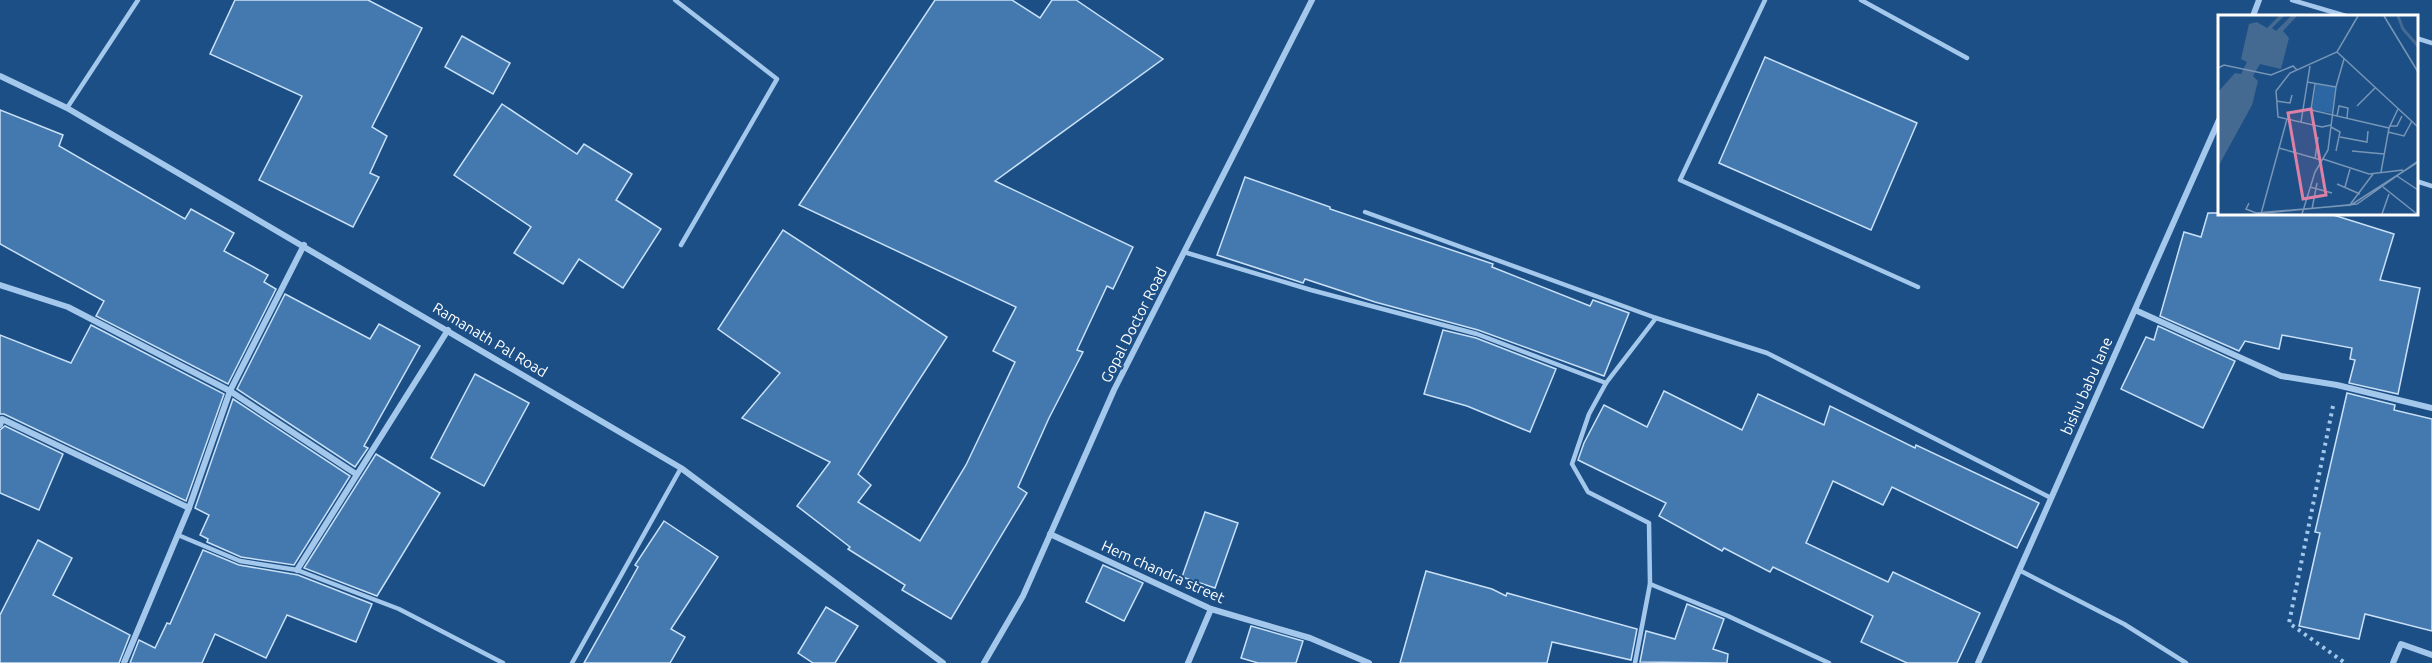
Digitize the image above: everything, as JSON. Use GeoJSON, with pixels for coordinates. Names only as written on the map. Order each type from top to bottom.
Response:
{"type":"FeatureCollection","features":[{"type":"Feature","properties":{"kind":"street","name":"Gopal Doctor Road"},"geometry":{"type":"LineString","coordinates":[[984,663],[1023,596],[1114,390],[1312,0]]}},
{"type":"Feature","properties":{"kind":"street"},"geometry":{"type":"LineString","coordinates":[[2253,15],[2259,0]]}},
{"type":"Feature","properties":{"kind":"street","name":"Ramanath Pal Road"},"geometry":{"type":"LineString","coordinates":[[0,76],[67,108],[681,468],[943,663]]}},
{"type":"Feature","properties":{"kind":"street","name":"bishu babu lane"},"geometry":{"type":"LineString","coordinates":[[1978,663],[2218,122]]}},
{"type":"Feature","properties":{"kind":"street"},"geometry":{"type":"LineString","coordinates":[[124,663],[189,508],[230,391],[304,245]]}},
{"type":"Feature","properties":{"kind":"street"},"geometry":{"type":"LineString","coordinates":[[0,285],[68,307],[230,391],[356,474]]}},
{"type":"Feature","properties":{"kind":"street"},"geometry":{"type":"LineString","coordinates":[[2135,310],[2281,376],[2337,385],[2432,408]]}},
{"type":"Feature","properties":{"kind":"street"},"geometry":{"type":"LineString","coordinates":[[297,570],[448,330]]}},
{"type":"Feature","properties":{"kind":"street"},"geometry":{"type":"LineString","coordinates":[[0,425],[2,419],[189,508]]}},
{"type":"Feature","properties":{"kind":"street","name":"Hem chandra street"},"geometry":{"type":"LineString","coordinates":[[1050,534],[1211,609],[1310,638],[1369,663]]}},
{"type":"Feature","properties":{"kind":"street"},"geometry":{"type":"LineString","coordinates":[[1188,663],[1211,609]]}},
{"type":"Feature","properties":{"kind":"street"},"geometry":{"type":"LineString","coordinates":[[2393,663],[2401,644],[2432,655]]}},
{"type":"Feature","properties":{"kind":"lane"},"geometry":{"type":"LineString","coordinates":[[67,108],[138,0]]}},
{"type":"Feature","properties":{"kind":"lane"},"geometry":{"type":"LineString","coordinates":[[675,0],[777,79],[681,245]]}},
{"type":"Feature","properties":{"kind":"lane"},"geometry":{"type":"LineString","coordinates":[[1766,0],[1680,180],[1918,287]]}},
{"type":"Feature","properties":{"kind":"lane"},"geometry":{"type":"LineString","coordinates":[[1861,0],[1966,58]]}},
{"type":"Feature","properties":{"kind":"lane"},"geometry":{"type":"LineString","coordinates":[[2292,0],[2343,15]]}},
{"type":"Feature","properties":{"kind":"lane"},"geometry":{"type":"LineString","coordinates":[[2417,39],[2432,43]]}},
{"type":"Feature","properties":{"kind":"lane"},"geometry":{"type":"LineString","coordinates":[[2417,182],[2432,186]]}},
{"type":"Feature","properties":{"kind":"lane"},"geometry":{"type":"LineString","coordinates":[[1365,212],[1656,318],[1767,353],[2050,498]]}},
{"type":"Feature","properties":{"kind":"lane"},"geometry":{"type":"LineString","coordinates":[[1184,252],[1311,290],[1477,334],[1606,383]]}},
{"type":"Feature","properties":{"kind":"lane"},"geometry":{"type":"LineString","coordinates":[[1635,663],[1650,584],[1649,524],[1588,492],[1572,464],[1589,414],[1606,383],[1656,318]]}},
{"type":"Feature","properties":{"kind":"lane"},"geometry":{"type":"LineString","coordinates":[[572,663],[681,468]]}},
{"type":"Feature","properties":{"kind":"lane"},"geometry":{"type":"LineString","coordinates":[[178,535],[240,561],[297,570],[399,609],[503,663]]}},
{"type":"Feature","properties":{"kind":"lane"},"geometry":{"type":"LineString","coordinates":[[2019,570],[2124,624],[2186,663]]}},
{"type":"Feature","properties":{"kind":"lane"},"geometry":{"type":"LineString","coordinates":[[1650,584],[1728,616],[1829,663]]}},
{"type":"Feature","properties":{"kind":"path"},"geometry":{"type":"LineString","coordinates":[[2337,385],[2289,623],[2345,663]]}},
{"type":"Feature","properties":{"kind":"building"},"geometry":{"type":"Polygon","coordinates":[[[235,0],[368,0],[422,28],[372,127],[387,136],[370,173],[379,177],[353,227],[259,180],[302,96],[210,54],[235,0]]]}},
{"type":"Feature","properties":{"kind":"building"},"geometry":{"type":"Polygon","coordinates":[[[935,0],[1012,0],[1040,18],[1052,0],[1076,0],[1163,59],[995,181],[1133,247],[1113,289],[1107,286],[1077,350],[1083,352],[1049,418],[1018,487],[1027,493],[951,619],[902,590],[905,585],[848,549],[850,547],[797,506],[830,462],[742,418],[780,373],[718,329],[783,230],[947,337],[858,474],[871,485],[858,502],[920,541],[966,465],[1015,362],[993,351],[1016,307],[799,205],[935,0]]]}},
{"type":"Feature","properties":{"kind":"building"},"geometry":{"type":"Polygon","coordinates":[[[462,36],[510,63],[493,94],[445,67],[462,36]]]}},
{"type":"Feature","properties":{"kind":"building"},"geometry":{"type":"Polygon","coordinates":[[[1765,57],[1917,123],[1871,230],[1719,163],[1765,57]]]}},
{"type":"Feature","properties":{"kind":"building"},"geometry":{"type":"Polygon","coordinates":[[[502,104],[577,154],[584,144],[632,174],[616,200],[661,229],[623,288],[579,259],[563,284],[514,253],[531,227],[454,175],[502,104]]]}},
{"type":"Feature","properties":{"kind":"building"},"geometry":{"type":"Polygon","coordinates":[[[0,110],[63,135],[59,146],[185,219],[191,209],[234,233],[224,251],[268,275],[264,282],[276,289],[228,384],[96,316],[104,301],[0,244],[0,110]]]}},
{"type":"Feature","properties":{"kind":"building"},"geometry":{"type":"Polygon","coordinates":[[[1245,177],[1330,207],[1330,209],[1493,264],[1492,267],[1590,306],[1593,300],[1629,313],[1604,376],[1478,330],[1375,302],[1305,279],[1303,283],[1217,255],[1245,177]]]}},
{"type":"Feature","properties":{"kind":"building"},"geometry":{"type":"Polygon","coordinates":[[[2208,213],[2330,214],[2394,234],[2380,280],[2420,288],[2398,394],[2349,383],[2355,360],[2350,359],[2352,348],[2282,335],[2279,349],[2245,341],[2239,351],[2160,316],[2184,232],[2201,237],[2208,213]]]}},
{"type":"Feature","properties":{"kind":"building"},"geometry":{"type":"Polygon","coordinates":[[[285,294],[370,339],[379,324],[420,346],[364,446],[368,448],[355,467],[237,389],[285,294]]]}},
{"type":"Feature","properties":{"kind":"building"},"geometry":{"type":"Polygon","coordinates":[[[91,325],[224,394],[186,501],[0,414],[0,335],[71,363],[91,325]]]}},
{"type":"Feature","properties":{"kind":"building"},"geometry":{"type":"Polygon","coordinates":[[[2158,326],[2235,361],[2203,428],[2121,389],[2146,337],[2154,340],[2158,326]]]}},
{"type":"Feature","properties":{"kind":"building"},"geometry":{"type":"Polygon","coordinates":[[[1443,330],[1476,338],[1556,369],[1530,432],[1467,406],[1424,394],[1443,330]]]}},
{"type":"Feature","properties":{"kind":"building"},"geometry":{"type":"Polygon","coordinates":[[[475,374],[529,403],[484,486],[431,458],[475,374]]]}},
{"type":"Feature","properties":{"kind":"building"},"geometry":{"type":"Polygon","coordinates":[[[1664,391],[1742,430],[1758,394],[1824,425],[1830,406],[1915,448],[1916,445],[2039,503],[2017,548],[1892,487],[1883,505],[1833,481],[1806,543],[1888,582],[1893,572],[1980,613],[1957,663],[1907,663],[1861,642],[1873,616],[1773,567],[1770,572],[1724,548],[1722,551],[1659,516],[1666,503],[1578,460],[1584,443],[1604,405],[1647,427],[1664,391]]]}},
{"type":"Feature","properties":{"kind":"building"},"geometry":{"type":"Polygon","coordinates":[[[2347,393],[2395,405],[2394,410],[2432,419],[2432,631],[2365,614],[2359,639],[2299,626],[2320,533],[2315,532],[2347,393]]]}},
{"type":"Feature","properties":{"kind":"building"},"geometry":{"type":"Polygon","coordinates":[[[233,399],[350,476],[294,565],[241,557],[207,542],[208,539],[200,535],[209,515],[195,508],[233,399]]]}},
{"type":"Feature","properties":{"kind":"building"},"geometry":{"type":"Polygon","coordinates":[[[5,426],[63,454],[39,510],[0,493],[0,430],[5,426]]]}},
{"type":"Feature","properties":{"kind":"building"},"geometry":{"type":"Polygon","coordinates":[[[376,454],[440,493],[377,596],[304,568],[376,454]]]}},
{"type":"Feature","properties":{"kind":"building"},"geometry":{"type":"Polygon","coordinates":[[[1205,512],[1238,523],[1215,588],[1182,577],[1205,512]]]}},
{"type":"Feature","properties":{"kind":"building"},"geometry":{"type":"Polygon","coordinates":[[[664,521],[718,557],[671,629],[685,637],[670,663],[584,663],[638,567],[635,565],[664,521]]]}},
{"type":"Feature","properties":{"kind":"building"},"geometry":{"type":"Polygon","coordinates":[[[38,540],[72,558],[53,595],[130,635],[119,663],[0,663],[0,615],[38,540]]]}},
{"type":"Feature","properties":{"kind":"building"},"geometry":{"type":"Polygon","coordinates":[[[203,550],[239,565],[298,575],[372,604],[356,642],[287,615],[266,658],[215,634],[202,663],[130,663],[139,640],[155,648],[167,623],[170,624],[203,550]]]}},
{"type":"Feature","properties":{"kind":"building"},"geometry":{"type":"Polygon","coordinates":[[[1103,565],[1143,583],[1124,621],[1086,602],[1103,565]]]}},
{"type":"Feature","properties":{"kind":"building"},"geometry":{"type":"Polygon","coordinates":[[[1426,571],[1492,589],[1506,596],[1507,593],[1637,629],[1631,660],[1552,642],[1547,663],[1400,663],[1426,571]]]}},
{"type":"Feature","properties":{"kind":"building"},"geometry":{"type":"Polygon","coordinates":[[[1687,604],[1724,619],[1713,649],[1728,654],[1727,663],[1640,662],[1646,631],[1675,639],[1687,604]]]}},
{"type":"Feature","properties":{"kind":"building"},"geometry":{"type":"Polygon","coordinates":[[[826,607],[858,626],[835,663],[813,663],[798,653],[826,607]]]}},
{"type":"Feature","properties":{"kind":"building"},"geometry":{"type":"Polygon","coordinates":[[[1251,626],[1303,641],[1296,663],[1258,663],[1241,658],[1251,626]]]}}]}
